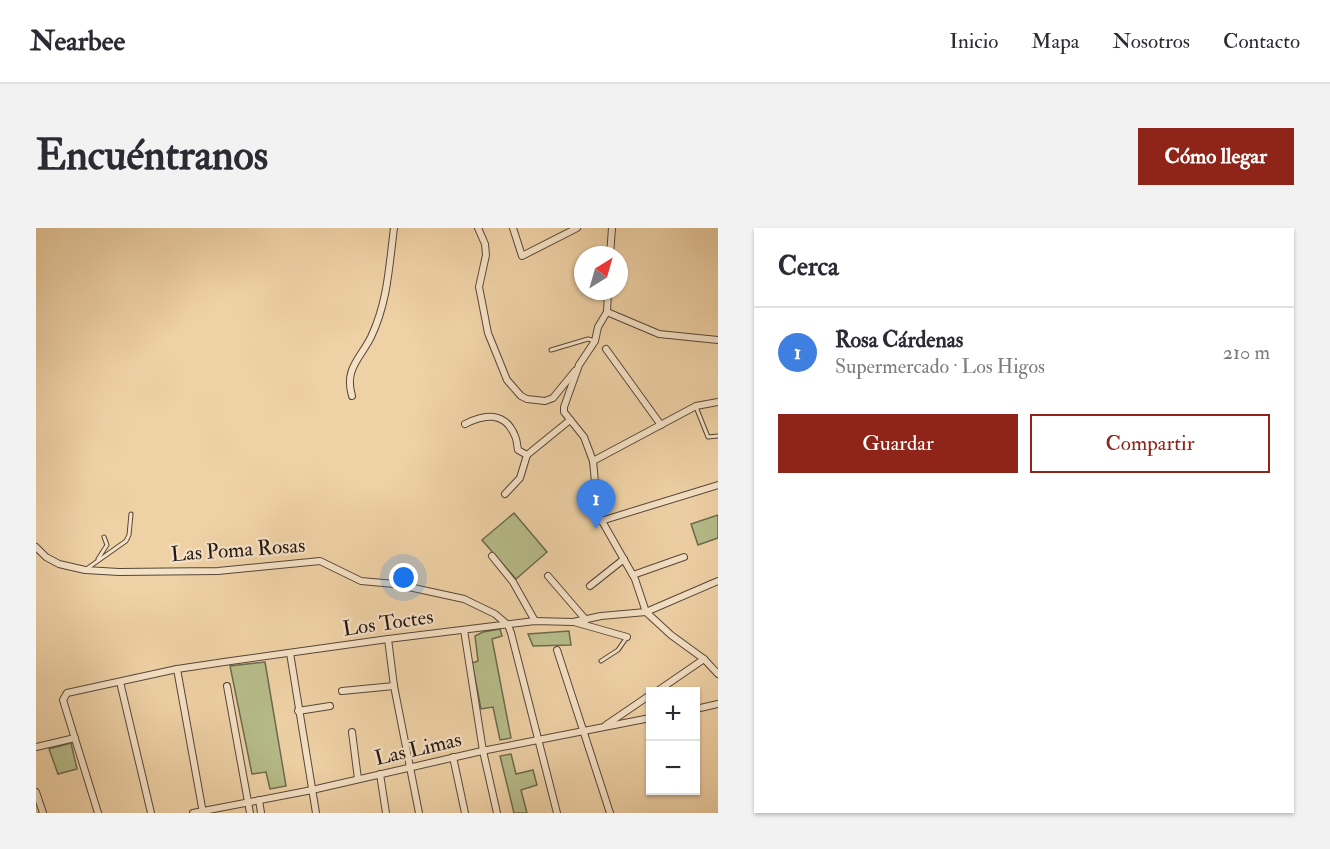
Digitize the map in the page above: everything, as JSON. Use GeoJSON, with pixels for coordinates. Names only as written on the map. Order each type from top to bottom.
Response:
{"type":"FeatureCollection","features":[{"type":"Feature","properties":{"kind":"street"},"geometry":{"type":"LineString","coordinates":[[352,396],[348,380],[371,336],[388,285],[394,228]]}},
{"type":"Feature","properties":{"kind":"street"},"geometry":{"type":"LineString","coordinates":[[478,228],[485,244],[486,255],[479,287],[488,333],[507,380],[521,396],[545,401],[553,398],[595,341],[598,327],[607,312],[608,300]]}},
{"type":"Feature","properties":{"kind":"street"},"geometry":{"type":"LineString","coordinates":[[513,228],[522,256],[577,228]]}},
{"type":"Feature","properties":{"kind":"street"},"geometry":{"type":"LineString","coordinates":[[611,246],[612,228]]}},
{"type":"Feature","properties":{"kind":"street"},"geometry":{"type":"LineString","coordinates":[[607,312],[659,334],[718,340]]}},
{"type":"Feature","properties":{"kind":"street"},"geometry":{"type":"LineString","coordinates":[[606,350],[661,425]]}},
{"type":"Feature","properties":{"kind":"street"},"geometry":{"type":"LineString","coordinates":[[579,365],[564,407],[570,420],[583,434],[593,461],[597,506],[601,521],[633,575],[646,612],[671,635],[704,659],[718,674]]}},
{"type":"Feature","properties":{"kind":"street"},"geometry":{"type":"LineString","coordinates":[[593,461],[696,406],[718,402]]}},
{"type":"Feature","properties":{"kind":"street"},"geometry":{"type":"LineString","coordinates":[[465,424],[479,417],[497,417],[511,428],[516,437],[518,450],[527,455]]}},
{"type":"Feature","properties":{"kind":"street"},"geometry":{"type":"LineString","coordinates":[[505,494],[520,478],[527,455],[570,420]]}},
{"type":"Feature","properties":{"kind":"street"},"geometry":{"type":"LineString","coordinates":[[601,521],[718,485]]}},
{"type":"Feature","properties":{"kind":"street","name":"Las Poma Rosas"},"geometry":{"type":"LineString","coordinates":[[36,547],[59,564],[85,570],[118,572],[218,571],[320,561],[360,581],[395,584],[464,599],[485,608],[508,625]]}},
{"type":"Feature","properties":{"kind":"street"},"geometry":{"type":"LineString","coordinates":[[492,556],[513,582],[535,621]]}},
{"type":"Feature","properties":{"kind":"street"},"geometry":{"type":"LineString","coordinates":[[633,575],[684,557]]}},
{"type":"Feature","properties":{"kind":"street"},"geometry":{"type":"LineString","coordinates":[[590,586],[624,559]]}},
{"type":"Feature","properties":{"kind":"street"},"geometry":{"type":"LineString","coordinates":[[548,576],[586,620]]}},
{"type":"Feature","properties":{"kind":"street","name":"Los Toctes"},"geometry":{"type":"LineString","coordinates":[[75,738],[63,700],[67,693],[177,669],[388,639],[535,621],[573,622],[646,612],[718,581]]}},
{"type":"Feature","properties":{"kind":"street"},"geometry":{"type":"LineString","coordinates":[[573,622],[627,638]]}},
{"type":"Feature","properties":{"kind":"street"},"geometry":{"type":"LineString","coordinates":[[508,625],[557,813]]}},
{"type":"Feature","properties":{"kind":"street"},"geometry":{"type":"LineString","coordinates":[[464,630],[483,751],[497,813]]}},
{"type":"Feature","properties":{"kind":"street"},"geometry":{"type":"LineString","coordinates":[[388,639],[394,686],[418,813]]}},
{"type":"Feature","properties":{"kind":"street"},"geometry":{"type":"LineString","coordinates":[[557,650],[610,813]]}},
{"type":"Feature","properties":{"kind":"street"},"geometry":{"type":"LineString","coordinates":[[290,653],[316,813]]}},
{"type":"Feature","properties":{"kind":"street"},"geometry":{"type":"LineString","coordinates":[[663,687],[704,659]]}},
{"type":"Feature","properties":{"kind":"street"},"geometry":{"type":"LineString","coordinates":[[177,669],[203,812]]}},
{"type":"Feature","properties":{"kind":"street"},"geometry":{"type":"LineString","coordinates":[[120,682],[151,813]]}},
{"type":"Feature","properties":{"kind":"street"},"geometry":{"type":"LineString","coordinates":[[228,686],[250,813]]}},
{"type":"Feature","properties":{"kind":"street"},"geometry":{"type":"LineString","coordinates":[[342,691],[394,686]]}},
{"type":"Feature","properties":{"kind":"street"},"geometry":{"type":"LineString","coordinates":[[603,727],[646,698]]}},
{"type":"Feature","properties":{"kind":"street"},"geometry":{"type":"LineString","coordinates":[[700,708],[718,704]]}},
{"type":"Feature","properties":{"kind":"street"},"geometry":{"type":"LineString","coordinates":[[298,711],[330,706]]}},
{"type":"Feature","properties":{"kind":"street","name":"Las Limas"},"geometry":{"type":"LineString","coordinates":[[193,813],[312,790],[409,766],[646,719]]}},
{"type":"Feature","properties":{"kind":"street"},"geometry":{"type":"LineString","coordinates":[[352,732],[358,779]]}},
{"type":"Feature","properties":{"kind":"street"},"geometry":{"type":"LineString","coordinates":[[36,747],[75,738],[98,813]]}},
{"type":"Feature","properties":{"kind":"street"},"geometry":{"type":"LineString","coordinates":[[453,757],[465,813]]}},
{"type":"Feature","properties":{"kind":"street"},"geometry":{"type":"LineString","coordinates":[[380,774],[386,813]]}},
{"type":"Feature","properties":{"kind":"street"},"geometry":{"type":"LineString","coordinates":[[36,792],[42,813]]}},
{"type":"Feature","properties":{"kind":"street"},"geometry":{"type":"LineString","coordinates":[[259,800],[261,813]]}},
{"type":"Feature","properties":{"kind":"lane"},"geometry":{"type":"LineString","coordinates":[[551,350],[588,339],[595,341]]}},
{"type":"Feature","properties":{"kind":"lane"},"geometry":{"type":"LineString","coordinates":[[696,406],[708,436],[718,436]]}},
{"type":"Feature","properties":{"kind":"lane"},"geometry":{"type":"LineString","coordinates":[[85,570],[126,541],[129,535],[131,514]]}},
{"type":"Feature","properties":{"kind":"lane"},"geometry":{"type":"LineString","coordinates":[[98,559],[106,545],[104,537]]}},
{"type":"Feature","properties":{"kind":"lane"},"geometry":{"type":"LineString","coordinates":[[601,661],[618,650],[627,638]]}},
{"type":"Feature","properties":{"kind":"green space"},"geometry":{"type":"Polygon","coordinates":[[[514,513],[547,552],[516,579],[482,540],[514,513]]]}},
{"type":"Feature","properties":{"kind":"green space"},"geometry":{"type":"Polygon","coordinates":[[[718,515],[718,538],[698,545],[691,524],[718,515]]]}},
{"type":"Feature","properties":{"kind":"green space"},"geometry":{"type":"Polygon","coordinates":[[[500,629],[502,636],[492,639],[511,738],[500,740],[493,707],[481,709],[472,663],[478,661],[475,636],[500,629]]]}},
{"type":"Feature","properties":{"kind":"green space"},"geometry":{"type":"Polygon","coordinates":[[[569,631],[571,645],[533,646],[528,634],[569,631]]]}},
{"type":"Feature","properties":{"kind":"green space"},"geometry":{"type":"Polygon","coordinates":[[[265,662],[286,786],[270,789],[266,772],[252,774],[230,666],[265,662]]]}},
{"type":"Feature","properties":{"kind":"green space"},"geometry":{"type":"Polygon","coordinates":[[[71,743],[77,769],[58,774],[49,749],[71,743]]]}},
{"type":"Feature","properties":{"kind":"green space"},"geometry":{"type":"Polygon","coordinates":[[[511,754],[516,774],[533,770],[537,785],[521,790],[527,813],[514,813],[500,756],[511,754]]]}},
{"type":"Feature","properties":{"kind":"place","name":"Rosa Cárdenas"},"geometry":{"type":"Point","coordinates":[596,529]}}]}
